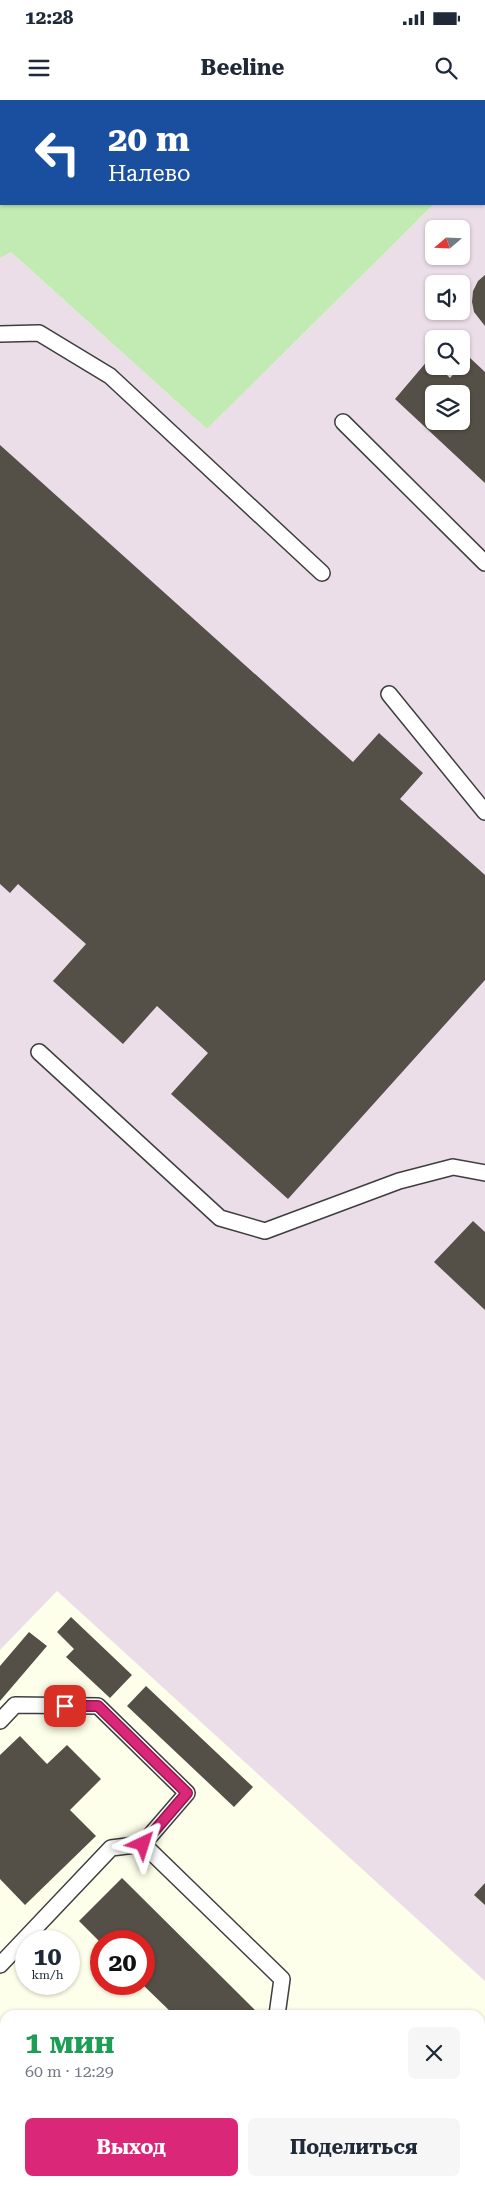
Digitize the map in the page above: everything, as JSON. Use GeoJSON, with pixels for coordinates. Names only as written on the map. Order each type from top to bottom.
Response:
{"type":"FeatureCollection","features":[{"type":"Feature","properties":{"kind":"lane"},"geometry":{"type":"LineString","coordinates":[[0,334],[39,333],[110,376],[322,573]]}},
{"type":"Feature","properties":{"kind":"lane"},"geometry":{"type":"LineString","coordinates":[[343,422],[485,563]]}},
{"type":"Feature","properties":{"kind":"lane"},"geometry":{"type":"LineString","coordinates":[[388,694],[485,812]]}},
{"type":"Feature","properties":{"kind":"lane"},"geometry":{"type":"LineString","coordinates":[[39,1052],[220,1218],[265,1231],[398,1181],[453,1166],[485,1173]]}},
{"type":"Feature","properties":{"kind":"lane"},"geometry":{"type":"LineString","coordinates":[[0,1721],[15,1706],[98,1706],[187,1793],[143,1844],[111,1848],[0,1966]]}},
{"type":"Feature","properties":{"kind":"lane"},"geometry":{"type":"LineString","coordinates":[[143,1844],[282,1979],[278,2010]]}},
{"type":"Feature","properties":{"kind":"shaded area"},"geometry":{"type":"Polygon","coordinates":[[[433,205],[485,205],[485,1981],[57,1591],[0,1650],[0,258],[11,252],[207,429],[433,205]]]}},
{"type":"Feature","properties":{"kind":"green space"},"geometry":{"type":"Polygon","coordinates":[[[0,205],[433,205],[207,429],[11,252],[0,258],[0,205]]]}},
{"type":"Feature","properties":{"kind":"building"},"geometry":{"type":"Polygon","coordinates":[[[485,275],[485,326],[474,312],[472,302],[473,291],[478,281],[485,275]]]}},
{"type":"Feature","properties":{"kind":"building"},"geometry":{"type":"Polygon","coordinates":[[[470,358],[485,372],[485,483],[428,430],[470,430],[470,385],[425,385],[425,427],[395,399],[425,364],[425,375],[447,375],[450,378],[453,375],[470,375],[470,358]]]}},
{"type":"Feature","properties":{"kind":"building"},"geometry":{"type":"Polygon","coordinates":[[[0,445],[353,762],[379,733],[423,773],[400,799],[485,875],[485,980],[288,1199],[171,1094],[208,1053],[157,1006],[123,1044],[53,981],[86,944],[18,884],[10,893],[0,884],[0,445]]]}},
{"type":"Feature","properties":{"kind":"building"},"geometry":{"type":"Polygon","coordinates":[[[473,1221],[485,1232],[485,1310],[434,1262],[473,1221]]]}},
{"type":"Feature","properties":{"kind":"building"},"geometry":{"type":"Polygon","coordinates":[[[71,1617],[132,1675],[110,1698],[66,1657],[74,1649],[57,1632],[71,1617]]]}},
{"type":"Feature","properties":{"kind":"building"},"geometry":{"type":"Polygon","coordinates":[[[29,1632],[47,1646],[0,1701],[0,1666],[29,1632]]]}},
{"type":"Feature","properties":{"kind":"building"},"geometry":{"type":"Polygon","coordinates":[[[146,1686],[253,1787],[234,1807],[127,1706],[146,1686]]]}},
{"type":"Feature","properties":{"kind":"building"},"geometry":{"type":"Polygon","coordinates":[[[20,1736],[47,1764],[67,1745],[101,1779],[70,1810],[96,1836],[25,1905],[0,1879],[0,1755],[20,1736]]]}},
{"type":"Feature","properties":{"kind":"building"},"geometry":{"type":"Polygon","coordinates":[[[122,1878],[255,2010],[169,2010],[153,1995],[155,1995],[155,1930],[90,1930],[90,1932],[79,1921],[122,1878]]]}},
{"type":"Feature","properties":{"kind":"building"},"geometry":{"type":"Polygon","coordinates":[[[485,1883],[485,1905],[474,1895],[485,1883]]]}},
{"type":"Feature","properties":{"kind":"route"},"geometry":{"type":"LineString","coordinates":[[65,1706],[98,1706],[187,1793],[143,1844]]}}]}
